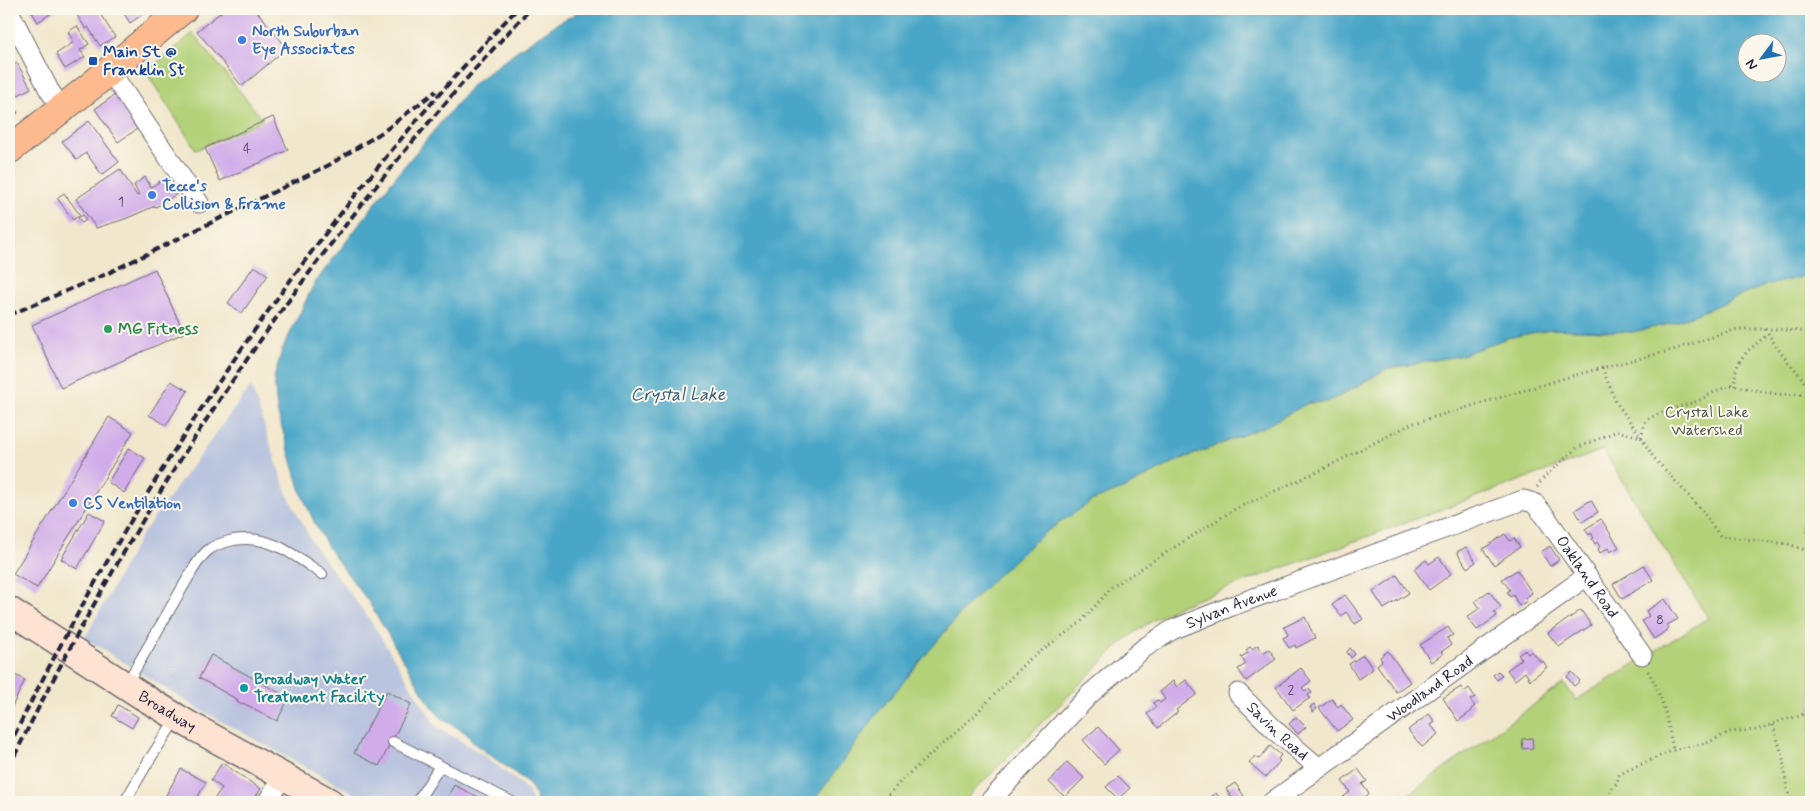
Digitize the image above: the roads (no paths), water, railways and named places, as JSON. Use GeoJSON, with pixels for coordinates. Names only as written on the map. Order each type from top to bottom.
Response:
{"type":"FeatureCollection","features":[{"type":"Feature","properties":{"kind":"main road"},"geometry":{"type":"LineString","coordinates":[[9,150],[110,71],[184,9]]}},
{"type":"Feature","properties":{"kind":"street"},"geometry":{"type":"LineString","coordinates":[[9,11],[49,90],[62,109]]}},
{"type":"Feature","properties":{"kind":"street"},"geometry":{"type":"LineString","coordinates":[[110,71],[199,203]]}},
{"type":"Feature","properties":{"kind":"street","name":"Sylvan Avenue"},"geometry":{"type":"LineString","coordinates":[[989,802],[1090,694],[1144,648],[1172,630],[1232,606],[1505,506],[1523,500],[1529,501]]}},
{"type":"Feature","properties":{"kind":"street","name":"Oakland Road"},"geometry":{"type":"LineString","coordinates":[[1529,501],[1534,503],[1545,516],[1642,656]]}},
{"type":"Feature","properties":{"kind":"street","name":"Woodland Road"},"geometry":{"type":"LineString","coordinates":[[1272,802],[1587,576]]}},
{"type":"Feature","properties":{"kind":"street","name":"Broadway"},"geometry":{"type":"LineString","coordinates":[[9,610],[177,717],[330,802]]}},
{"type":"Feature","properties":{"kind":"street","name":"Savin Road"},"geometry":{"type":"LineString","coordinates":[[1238,693],[1279,734],[1320,768]]}},
{"type":"Feature","properties":{"kind":"street"},"geometry":{"type":"LineString","coordinates":[[267,802],[284,777]]}},
{"type":"Feature","properties":{"kind":"lane"},"geometry":{"type":"LineString","coordinates":[[126,686],[192,571],[203,554],[209,549],[222,542],[239,539],[262,540],[284,549],[322,574]]}},
{"type":"Feature","properties":{"kind":"lane"},"geometry":{"type":"LineString","coordinates":[[122,802],[127,798],[177,717]]}},
{"type":"Feature","properties":{"kind":"lane"},"geometry":{"type":"LineString","coordinates":[[393,742],[512,802]]}},
{"type":"Feature","properties":{"kind":"lane"},"geometry":{"type":"LineString","coordinates":[[418,802],[440,766]]}},
{"type":"Feature","properties":{"kind":"water","name":"Crystal Lake"},"geometry":{"type":"Polygon","coordinates":[[[579,9],[1811,9],[1811,275],[1767,285],[1674,323],[1632,332],[1551,329],[1507,338],[1462,355],[1386,369],[1327,402],[1308,403],[1266,426],[1172,463],[1127,487],[1094,500],[1044,533],[963,610],[880,710],[813,802],[537,802],[533,790],[526,781],[473,743],[468,735],[443,719],[431,706],[368,601],[331,552],[316,526],[302,495],[277,411],[274,378],[282,350],[314,284],[396,176],[473,84],[561,21],[572,16],[579,9]]]}},
{"type":"Feature","properties":{"kind":"railway"},"geometry":{"type":"LineString","coordinates":[[9,746],[60,647],[115,549],[173,452],[235,358],[301,266],[370,177],[442,91],[517,9]]}},
{"type":"Feature","properties":{"kind":"railway"},"geometry":{"type":"LineString","coordinates":[[9,767],[61,664],[118,563],[178,464],[241,368],[308,274],[379,183],[453,95],[530,9]]}},
{"type":"Feature","properties":{"kind":"railway"},"geometry":{"type":"LineString","coordinates":[[9,315],[104,275],[329,165],[384,131],[436,91]]}},
{"type":"Feature","properties":{"kind":"place","name":"North Suburban Eye Associates"},"geometry":{"type":"Point","coordinates":[242,40]}},
{"type":"Feature","properties":{"kind":"place","name":"Main St @ Franklin St"},"geometry":{"type":"Point","coordinates":[93,61]}},
{"type":"Feature","properties":{"kind":"place","name":"Tecce's Collision & Frame"},"geometry":{"type":"Point","coordinates":[152,195]}},
{"type":"Feature","properties":{"kind":"place","name":"MG Fitness"},"geometry":{"type":"Point","coordinates":[108,329]}},
{"type":"Feature","properties":{"kind":"place","name":"CS Ventilation"},"geometry":{"type":"Point","coordinates":[73,503]}},
{"type":"Feature","properties":{"kind":"place","name":"Broadway Water Treatment Facility"},"geometry":{"type":"Point","coordinates":[244,688]}},
{"type":"Feature","properties":{"kind":"park label","name":"Crystal Lake Watershed"},"geometry":{"type":"Point","coordinates":[1707,421]}}]}
